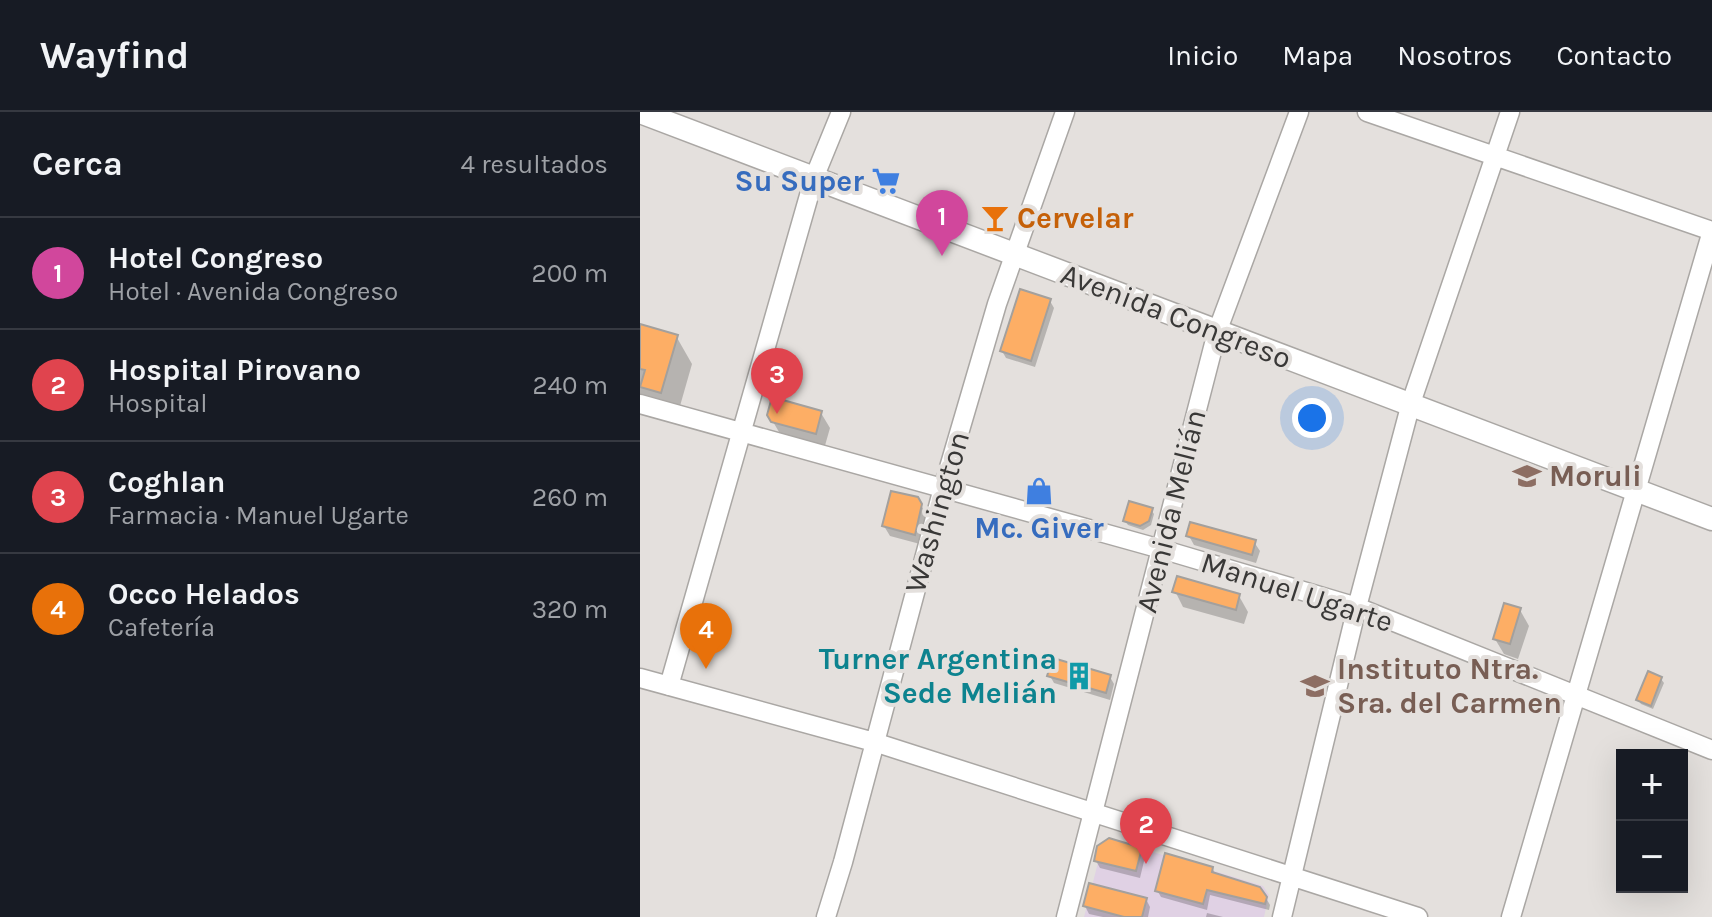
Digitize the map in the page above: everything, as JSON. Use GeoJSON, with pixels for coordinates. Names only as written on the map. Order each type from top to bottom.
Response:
{"type":"FeatureCollection","features":[{"type":"Feature","properties":{"kind":"main road","name":"Avenida Congreso"},"geometry":{"type":"LineString","coordinates":[[640,112],[1712,519]]}},
{"type":"Feature","properties":{"kind":"street"},"geometry":{"type":"LineString","coordinates":[[669,686],[814,178],[841,112]]}},
{"type":"Feature","properties":{"kind":"street","name":"Washington"},"geometry":{"type":"LineString","coordinates":[[826,917],[943,488],[1012,254],[1065,112]]}},
{"type":"Feature","properties":{"kind":"street","name":"Avenida Melián"},"geometry":{"type":"LineString","coordinates":[[1066,917],[1217,332],[1299,112]]}},
{"type":"Feature","properties":{"kind":"street"},"geometry":{"type":"LineString","coordinates":[[1367,112],[1712,231],[1511,917]]}},
{"type":"Feature","properties":{"kind":"street"},"geometry":{"type":"LineString","coordinates":[[1282,917],[1357,607],[1411,403],[1510,112]]}},
{"type":"Feature","properties":{"kind":"street","name":"Manuel Ugarte"},"geometry":{"type":"LineString","coordinates":[[640,404],[1161,549],[1357,607],[1712,750]]}},
{"type":"Feature","properties":{"kind":"street"},"geometry":{"type":"LineString","coordinates":[[640,678],[874,742],[1418,917]]}},
{"type":"Feature","properties":{"kind":"shaded area"},"geometry":{"type":"Polygon","coordinates":[[[1111,839],[1263,886],[1269,895],[1264,917],[1084,917],[1103,843],[1111,839]]]}},
{"type":"Feature","properties":{"kind":"building"},"geometry":{"type":"Polygon","coordinates":[[[1020,289],[1051,299],[1031,361],[1000,351],[1020,289]]]}},
{"type":"Feature","properties":{"kind":"building"},"geometry":{"type":"Polygon","coordinates":[[[640,324],[678,335],[661,393],[640,387],[645,370],[640,369],[640,324]]]}},
{"type":"Feature","properties":{"kind":"building"},"geometry":{"type":"Polygon","coordinates":[[[772,397],[822,411],[816,434],[771,422],[767,415],[772,397]]]}},
{"type":"Feature","properties":{"kind":"building"},"geometry":{"type":"Polygon","coordinates":[[[891,491],[918,497],[922,504],[915,535],[882,526],[891,491]]]}},
{"type":"Feature","properties":{"kind":"building"},"geometry":{"type":"Polygon","coordinates":[[[1129,501],[1153,508],[1149,521],[1140,526],[1123,521],[1129,501]]]}},
{"type":"Feature","properties":{"kind":"building"},"geometry":{"type":"Polygon","coordinates":[[[1190,522],[1256,540],[1252,555],[1186,536],[1190,522]]]}},
{"type":"Feature","properties":{"kind":"building"},"geometry":{"type":"Polygon","coordinates":[[[1177,576],[1240,594],[1236,610],[1172,592],[1177,576]]]}},
{"type":"Feature","properties":{"kind":"building"},"geometry":{"type":"Polygon","coordinates":[[[1504,603],[1521,608],[1510,644],[1493,639],[1504,603]]]}},
{"type":"Feature","properties":{"kind":"building","name":"Turner Argentina Sede Melián"},"geometry":{"type":"Polygon","coordinates":[[[1053,658],[1111,675],[1106,693],[1047,676],[1053,658]]]}},
{"type":"Feature","properties":{"kind":"building"},"geometry":{"type":"Polygon","coordinates":[[[1648,671],[1662,677],[1651,706],[1636,700],[1648,671]]]}},
{"type":"Feature","properties":{"kind":"building"},"geometry":{"type":"Polygon","coordinates":[[[1109,838],[1142,848],[1136,871],[1094,861],[1097,846],[1109,838]]]}},
{"type":"Feature","properties":{"kind":"building"},"geometry":{"type":"Polygon","coordinates":[[[1165,853],[1213,867],[1212,872],[1260,887],[1267,897],[1265,904],[1207,890],[1203,904],[1155,891],[1165,853]]]}},
{"type":"Feature","properties":{"kind":"building"},"geometry":{"type":"Polygon","coordinates":[[[1089,883],[1147,898],[1142,917],[1124,917],[1083,906],[1089,883]]]}},
{"type":"Feature","properties":{"kind":"place","name":"Su Super"},"geometry":{"type":"Point","coordinates":[886,181]}},
{"type":"Feature","properties":{"kind":"place","name":"Cervelar"},"geometry":{"type":"Point","coordinates":[995,218]}},
{"type":"Feature","properties":{"kind":"place","name":"Hotel Congreso"},"geometry":{"type":"Point","coordinates":[942,256]}},
{"type":"Feature","properties":{"kind":"place","name":"Coghlan"},"geometry":{"type":"Point","coordinates":[777,414]}},
{"type":"Feature","properties":{"kind":"place","name":"Moruli"},"geometry":{"type":"Point","coordinates":[1527,476]}},
{"type":"Feature","properties":{"kind":"place","name":"Mc. Giver"},"geometry":{"type":"Point","coordinates":[1039,491]}},
{"type":"Feature","properties":{"kind":"place","name":"Occo Helados"},"geometry":{"type":"Point","coordinates":[706,669]}},
{"type":"Feature","properties":{"kind":"place","name":"Turner Argentina Sede Melián"},"geometry":{"type":"Point","coordinates":[1079,676]}},
{"type":"Feature","properties":{"kind":"place","name":"Instituto Ntra. Sra. del Carmen"},"geometry":{"type":"Point","coordinates":[1315,686]}},
{"type":"Feature","properties":{"kind":"place","name":"Hospital Pirovano"},"geometry":{"type":"Point","coordinates":[1146,864]}}]}
